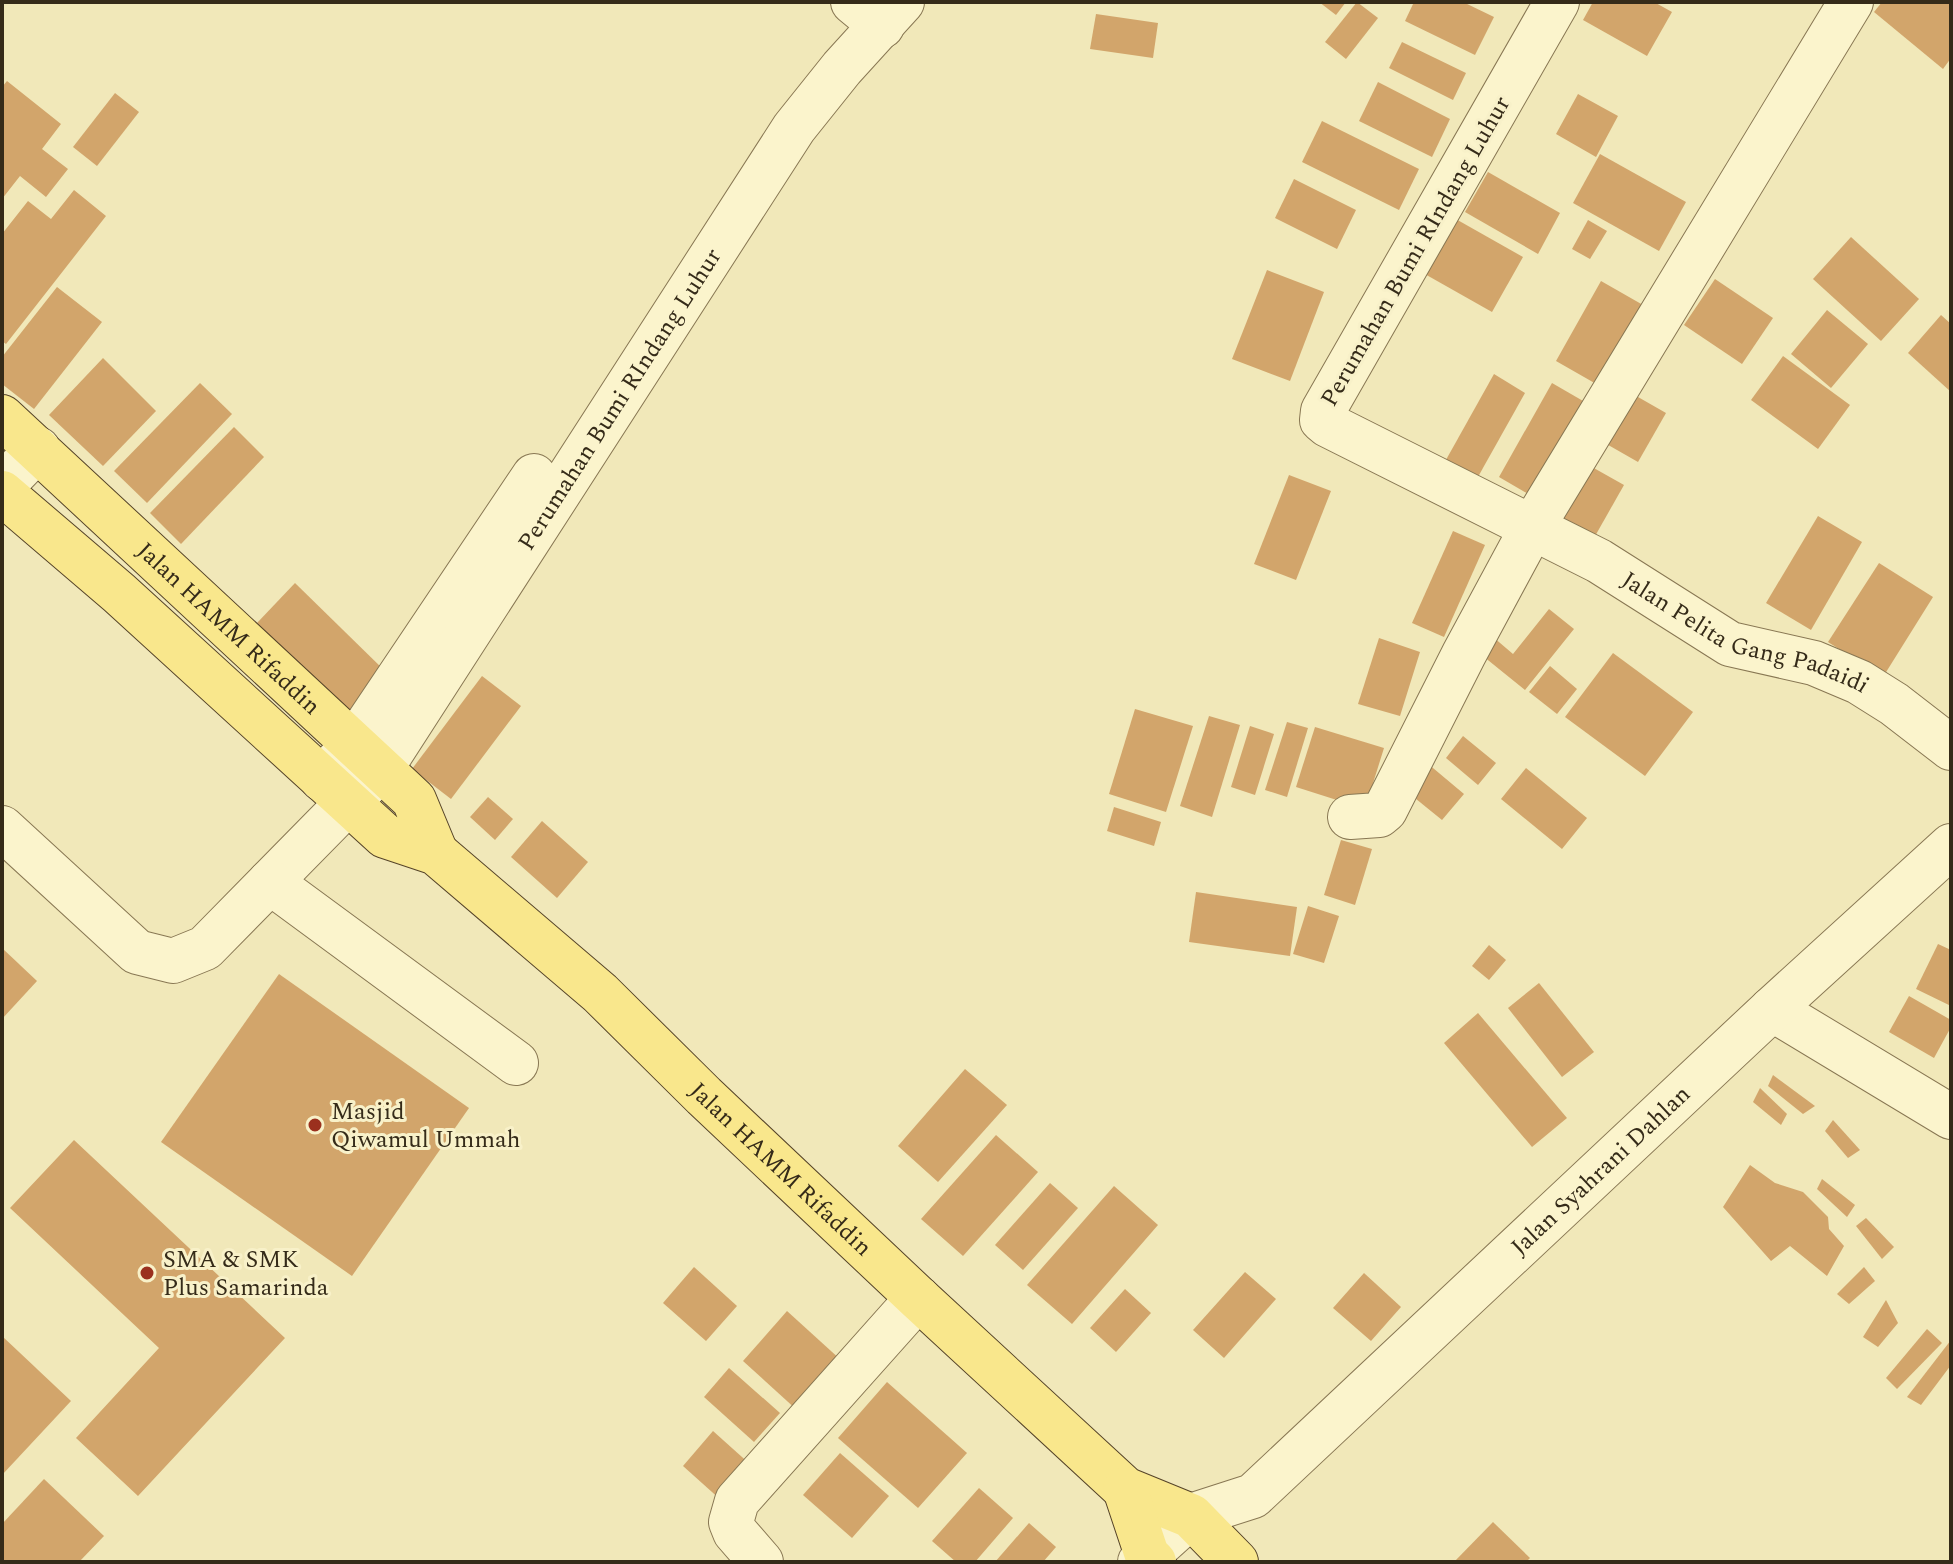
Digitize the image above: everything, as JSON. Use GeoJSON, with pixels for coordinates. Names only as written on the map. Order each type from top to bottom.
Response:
{"type":"FeatureCollection","features":[{"type":"Feature","properties":{"kind":"main road","name":"Jalan HAMM Rifaddin"},"geometry":{"type":"LineString","coordinates":[[2,417],[414,800],[436,853]]}},
{"type":"Feature","properties":{"kind":"main road","name":"Jalan HAMM Rifaddin"},"geometry":{"type":"LineString","coordinates":[[2,493],[119,593],[385,836],[436,853],[600,993],[704,1096],[1125,1489],[1191,1516]]}},
{"type":"Feature","properties":{"kind":"main road","name":"Jalan HAMM Rifaddin"},"geometry":{"type":"LineString","coordinates":[[1125,1489],[1147,1560]]}},
{"type":"Feature","properties":{"kind":"main road"},"geometry":{"type":"LineString","coordinates":[[1191,1516],[1230,1560]]}},
{"type":"Feature","properties":{"kind":"street","name":"Perumahan Bumi RIndang Luhur"},"geometry":{"type":"LineString","coordinates":[[1533,526],[1328,425],[1322,416],[1557,2]]}},
{"type":"Feature","properties":{"kind":"street"},"geometry":{"type":"LineString","coordinates":[[1350,817],[1379,815],[1385,810],[1533,526],[1851,2]]}},
{"type":"Feature","properties":{"kind":"street"},"geometry":{"type":"LineString","coordinates":[[2,828],[137,952],[173,961],[205,948],[270,882],[335,791],[367,757],[756,146],[874,8]]}},
{"type":"Feature","properties":{"kind":"street"},"geometry":{"type":"LineString","coordinates":[[2,486],[38,449]]}},
{"type":"Feature","properties":{"kind":"street","name":"Jalan Pelita Gang Padaidi"},"geometry":{"type":"LineString","coordinates":[[1533,526],[1607,565],[1730,644],[1814,663],[1859,682],[1894,704],[1951,748]]}},
{"type":"Feature","properties":{"kind":"street","name":"Jalan Syahrani Dahlan"},"geometry":{"type":"LineString","coordinates":[[1191,1516],[1253,1496],[1772,1009],[1951,846]]}},
{"type":"Feature","properties":{"kind":"street"},"geometry":{"type":"LineString","coordinates":[[270,882],[516,1063]]}},
{"type":"Feature","properties":{"kind":"street"},"geometry":{"type":"LineString","coordinates":[[1772,1009],[1951,1117]]}},
{"type":"Feature","properties":{"kind":"street"},"geometry":{"type":"LineString","coordinates":[[761,1562],[735,1532],[731,1522],[737,1501],[918,1298]]}},
{"type":"Feature","properties":{"kind":"street","name":"Jalan Syahrani Dahlan"},"geometry":{"type":"LineString","coordinates":[[1230,1560],[1253,1496]]}},
{"type":"Feature","properties":{"kind":"street"},"geometry":{"type":"LineString","coordinates":[[1147,1560],[1191,1516]]}},
{"type":"Feature","properties":{"kind":"building"},"geometry":{"type":"Polygon","coordinates":[[[1319,2],[1346,2],[1336,15],[1319,2]]]}},
{"type":"Feature","properties":{"kind":"building"},"geometry":{"type":"Polygon","coordinates":[[[1357,2],[1378,18],[1346,59],[1325,42],[1357,2]]]}},
{"type":"Feature","properties":{"kind":"building"},"geometry":{"type":"Polygon","coordinates":[[[1414,2],[1463,2],[1494,17],[1475,55],[1405,21],[1414,2]]]}},
{"type":"Feature","properties":{"kind":"building"},"geometry":{"type":"Polygon","coordinates":[[[1593,2],[1654,2],[1672,12],[1647,56],[1583,20],[1593,2]]]}},
{"type":"Feature","properties":{"kind":"building"},"geometry":{"type":"Polygon","coordinates":[[[1882,2],[1951,2],[1951,58],[1943,69],[1874,12],[1882,2]]]}},
{"type":"Feature","properties":{"kind":"building"},"geometry":{"type":"Polygon","coordinates":[[[1096,14],[1158,23],[1153,58],[1090,49],[1096,14]]]}},
{"type":"Feature","properties":{"kind":"building"},"geometry":{"type":"Polygon","coordinates":[[[1402,42],[1466,73],[1453,100],[1389,68],[1402,42]]]}},
{"type":"Feature","properties":{"kind":"building"},"geometry":{"type":"Polygon","coordinates":[[[7,81],[61,124],[42,149],[68,169],[46,197],[20,176],[2,199],[2,87],[7,81]]]}},
{"type":"Feature","properties":{"kind":"building"},"geometry":{"type":"Polygon","coordinates":[[[1378,82],[1450,119],[1432,157],[1359,121],[1378,82]]]}},
{"type":"Feature","properties":{"kind":"building"},"geometry":{"type":"Polygon","coordinates":[[[115,93],[139,112],[97,166],[73,147],[115,93]]]}},
{"type":"Feature","properties":{"kind":"building"},"geometry":{"type":"Polygon","coordinates":[[[1578,94],[1618,116],[1596,157],[1556,134],[1578,94]]]}},
{"type":"Feature","properties":{"kind":"building"},"geometry":{"type":"Polygon","coordinates":[[[1322,121],[1419,169],[1399,210],[1302,162],[1322,121]]]}},
{"type":"Feature","properties":{"kind":"building"},"geometry":{"type":"Polygon","coordinates":[[[1600,154],[1686,202],[1659,251],[1573,203],[1600,154]]]}},
{"type":"Feature","properties":{"kind":"building"},"geometry":{"type":"Polygon","coordinates":[[[1488,172],[1560,213],[1538,254],[1465,212],[1488,172]]]}},
{"type":"Feature","properties":{"kind":"building"},"geometry":{"type":"Polygon","coordinates":[[[1294,179],[1356,210],[1337,249],[1275,218],[1294,179]]]}},
{"type":"Feature","properties":{"kind":"building"},"geometry":{"type":"Polygon","coordinates":[[[74,190],[106,216],[6,344],[2,341],[2,234],[28,201],[51,219],[74,190]]]}},
{"type":"Feature","properties":{"kind":"building"},"geometry":{"type":"Polygon","coordinates":[[[1454,218],[1523,257],[1492,312],[1423,273],[1454,218]]]}},
{"type":"Feature","properties":{"kind":"building"},"geometry":{"type":"Polygon","coordinates":[[[1588,220],[1607,231],[1590,259],[1572,249],[1588,220]]]}},
{"type":"Feature","properties":{"kind":"building"},"geometry":{"type":"Polygon","coordinates":[[[1851,237],[1919,299],[1881,341],[1813,279],[1851,237]]]}},
{"type":"Feature","properties":{"kind":"building"},"geometry":{"type":"Polygon","coordinates":[[[1267,270],[1324,292],[1290,381],[1232,359],[1267,270]]]}},
{"type":"Feature","properties":{"kind":"building"},"geometry":{"type":"Polygon","coordinates":[[[1715,279],[1773,318],[1742,364],[1684,325],[1715,279]]]}},
{"type":"Feature","properties":{"kind":"building"},"geometry":{"type":"Polygon","coordinates":[[[1601,281],[1643,305],[1598,385],[1556,361],[1601,281]]]}},
{"type":"Feature","properties":{"kind":"building"},"geometry":{"type":"Polygon","coordinates":[[[57,287],[102,322],[34,409],[2,384],[2,357],[57,287]]]}},
{"type":"Feature","properties":{"kind":"building"},"geometry":{"type":"Polygon","coordinates":[[[1827,310],[1868,344],[1831,388],[1791,354],[1827,310]]]}},
{"type":"Feature","properties":{"kind":"building"},"geometry":{"type":"Polygon","coordinates":[[[1941,315],[1951,324],[1951,392],[1908,353],[1941,315]]]}},
{"type":"Feature","properties":{"kind":"building"},"geometry":{"type":"Polygon","coordinates":[[[1783,356],[1850,405],[1818,449],[1751,400],[1783,356]]]}},
{"type":"Feature","properties":{"kind":"building"},"geometry":{"type":"Polygon","coordinates":[[[103,358],[156,411],[103,466],[49,415],[103,358]]]}},
{"type":"Feature","properties":{"kind":"building"},"geometry":{"type":"Polygon","coordinates":[[[1494,374],[1525,393],[1474,484],[1442,467],[1494,374]]]}},
{"type":"Feature","properties":{"kind":"building"},"geometry":{"type":"Polygon","coordinates":[[[200,383],[232,414],[147,503],[114,471],[200,383]]]}},
{"type":"Feature","properties":{"kind":"building"},"geometry":{"type":"Polygon","coordinates":[[[1552,383],[1590,405],[1537,499],[1499,477],[1552,383]]]}},
{"type":"Feature","properties":{"kind":"building"},"geometry":{"type":"Polygon","coordinates":[[[1631,393],[1666,413],[1638,462],[1603,442],[1631,393]]]}},
{"type":"Feature","properties":{"kind":"building"},"geometry":{"type":"Polygon","coordinates":[[[234,427],[264,457],[181,544],[150,513],[234,427]]]}},
{"type":"Feature","properties":{"kind":"building"},"geometry":{"type":"Polygon","coordinates":[[[1592,467],[1624,485],[1590,545],[1559,526],[1592,467]]]}},
{"type":"Feature","properties":{"kind":"building"},"geometry":{"type":"Polygon","coordinates":[[[1289,475],[1331,491],[1296,580],[1254,564],[1289,475]]]}},
{"type":"Feature","properties":{"kind":"building"},"geometry":{"type":"Polygon","coordinates":[[[1818,516],[1862,542],[1811,630],[1766,603],[1818,516]]]}},
{"type":"Feature","properties":{"kind":"building"},"geometry":{"type":"Polygon","coordinates":[[[1453,531],[1485,545],[1444,637],[1412,623],[1453,531]]]}},
{"type":"Feature","properties":{"kind":"building"},"geometry":{"type":"Polygon","coordinates":[[[1879,563],[1933,597],[1883,677],[1828,642],[1879,563]]]}},
{"type":"Feature","properties":{"kind":"building"},"geometry":{"type":"Polygon","coordinates":[[[295,583],[387,673],[348,712],[257,623],[295,583]]]}},
{"type":"Feature","properties":{"kind":"building"},"geometry":{"type":"Polygon","coordinates":[[[1549,609],[1574,629],[1525,690],[1473,648],[1486,631],[1513,654],[1549,609]]]}},
{"type":"Feature","properties":{"kind":"building"},"geometry":{"type":"Polygon","coordinates":[[[1379,638],[1420,652],[1400,716],[1358,704],[1379,638]]]}},
{"type":"Feature","properties":{"kind":"building"},"geometry":{"type":"Polygon","coordinates":[[[1613,653],[1693,712],[1645,776],[1565,717],[1613,653]]]}},
{"type":"Feature","properties":{"kind":"building"},"geometry":{"type":"Polygon","coordinates":[[[1550,666],[1577,689],[1557,714],[1529,692],[1550,666]]]}},
{"type":"Feature","properties":{"kind":"building"},"geometry":{"type":"Polygon","coordinates":[[[482,676],[521,706],[451,799],[412,769],[482,676]]]}},
{"type":"Feature","properties":{"kind":"building"},"geometry":{"type":"Polygon","coordinates":[[[1135,709],[1193,726],[1166,812],[1109,794],[1135,709]]]}},
{"type":"Feature","properties":{"kind":"building"},"geometry":{"type":"Polygon","coordinates":[[[1209,716],[1240,725],[1212,817],[1180,806],[1209,716]]]}},
{"type":"Feature","properties":{"kind":"building"},"geometry":{"type":"Polygon","coordinates":[[[1287,722],[1308,728],[1287,797],[1265,790],[1287,722]]]}},
{"type":"Feature","properties":{"kind":"building"},"geometry":{"type":"Polygon","coordinates":[[[1250,726],[1274,734],[1255,795],[1231,787],[1250,726]]]}},
{"type":"Feature","properties":{"kind":"building"},"geometry":{"type":"Polygon","coordinates":[[[1315,727],[1384,748],[1365,809],[1296,787],[1315,727]]]}},
{"type":"Feature","properties":{"kind":"building"},"geometry":{"type":"Polygon","coordinates":[[[1463,736],[1496,763],[1478,785],[1446,758],[1463,736]]]}},
{"type":"Feature","properties":{"kind":"building"},"geometry":{"type":"Polygon","coordinates":[[[1427,763],[1464,794],[1442,820],[1405,790],[1427,763]]]}},
{"type":"Feature","properties":{"kind":"building"},"geometry":{"type":"Polygon","coordinates":[[[1526,768],[1587,818],[1562,849],[1501,799],[1526,768]]]}},
{"type":"Feature","properties":{"kind":"building"},"geometry":{"type":"Polygon","coordinates":[[[488,797],[513,819],[495,840],[470,817],[488,797]]]}},
{"type":"Feature","properties":{"kind":"building"},"geometry":{"type":"Polygon","coordinates":[[[1114,807],[1161,822],[1154,846],[1107,831],[1114,807]]]}},
{"type":"Feature","properties":{"kind":"building"},"geometry":{"type":"Polygon","coordinates":[[[542,821],[588,862],[557,898],[511,857],[542,821]]]}},
{"type":"Feature","properties":{"kind":"building"},"geometry":{"type":"Polygon","coordinates":[[[1341,840],[1372,849],[1355,905],[1324,895],[1341,840]]]}},
{"type":"Feature","properties":{"kind":"building"},"geometry":{"type":"Polygon","coordinates":[[[1196,892],[1297,907],[1290,956],[1189,942],[1196,892]]]}},
{"type":"Feature","properties":{"kind":"building"},"geometry":{"type":"Polygon","coordinates":[[[1308,906],[1339,916],[1324,963],[1293,954],[1308,906]]]}},
{"type":"Feature","properties":{"kind":"building"},"geometry":{"type":"Polygon","coordinates":[[[1938,944],[1951,950],[1951,1006],[1916,989],[1938,944]]]}},
{"type":"Feature","properties":{"kind":"building"},"geometry":{"type":"Polygon","coordinates":[[[1489,945],[1506,960],[1489,980],[1472,966],[1489,945]]]}},
{"type":"Feature","properties":{"kind":"building"},"geometry":{"type":"Polygon","coordinates":[[[2,948],[37,981],[2,1019],[2,948]]]}},
{"type":"Feature","properties":{"kind":"building","name":"Masjid Qiwamul Ummah"},"geometry":{"type":"Polygon","coordinates":[[[279,974],[469,1108],[352,1276],[161,1142],[279,974]]]}},
{"type":"Feature","properties":{"kind":"building"},"geometry":{"type":"Polygon","coordinates":[[[1539,983],[1594,1052],[1562,1077],[1508,1008],[1539,983]]]}},
{"type":"Feature","properties":{"kind":"building"},"geometry":{"type":"Polygon","coordinates":[[[1909,996],[1951,1020],[1951,1027],[1934,1058],[1889,1032],[1909,996]]]}},
{"type":"Feature","properties":{"kind":"building"},"geometry":{"type":"Polygon","coordinates":[[[1478,1013],[1567,1118],[1532,1147],[1444,1043],[1478,1013]]]}},
{"type":"Feature","properties":{"kind":"building"},"geometry":{"type":"Polygon","coordinates":[[[965,1069],[1007,1105],[938,1182],[898,1146],[965,1069]]]}},
{"type":"Feature","properties":{"kind":"building"},"geometry":{"type":"Polygon","coordinates":[[[1773,1075],[1815,1106],[1803,1114],[1768,1086],[1773,1075]]]}},
{"type":"Feature","properties":{"kind":"building"},"geometry":{"type":"Polygon","coordinates":[[[1760,1088],[1787,1114],[1781,1125],[1753,1102],[1760,1088]]]}},
{"type":"Feature","properties":{"kind":"building"},"geometry":{"type":"Polygon","coordinates":[[[1833,1120],[1860,1150],[1848,1158],[1825,1131],[1833,1120]]]}},
{"type":"Feature","properties":{"kind":"building"},"geometry":{"type":"Polygon","coordinates":[[[996,1135],[1038,1172],[963,1256],[921,1219],[996,1135]]]}},
{"type":"Feature","properties":{"kind":"building","name":"SMA & SMK Plus Samarinda"},"geometry":{"type":"Polygon","coordinates":[[[74,1140],[285,1338],[138,1496],[76,1438],[159,1348],[10,1208],[74,1140]]]}},
{"type":"Feature","properties":{"kind":"building"},"geometry":{"type":"Polygon","coordinates":[[[1750,1165],[1775,1183],[1803,1192],[1828,1217],[1829,1229],[1844,1246],[1827,1276],[1790,1246],[1771,1261],[1723,1207],[1750,1165]]]}},
{"type":"Feature","properties":{"kind":"building"},"geometry":{"type":"Polygon","coordinates":[[[1822,1179],[1855,1205],[1847,1217],[1817,1189],[1822,1179]]]}},
{"type":"Feature","properties":{"kind":"building"},"geometry":{"type":"Polygon","coordinates":[[[1050,1183],[1078,1208],[1023,1270],[995,1245],[1050,1183]]]}},
{"type":"Feature","properties":{"kind":"building"},"geometry":{"type":"Polygon","coordinates":[[[1114,1186],[1158,1225],[1072,1324],[1027,1285],[1114,1186]]]}},
{"type":"Feature","properties":{"kind":"building"},"geometry":{"type":"Polygon","coordinates":[[[1866,1218],[1894,1247],[1882,1259],[1856,1226],[1866,1218]]]}},
{"type":"Feature","properties":{"kind":"building"},"geometry":{"type":"Polygon","coordinates":[[[694,1267],[737,1306],[706,1341],[663,1303],[694,1267]]]}},
{"type":"Feature","properties":{"kind":"building"},"geometry":{"type":"Polygon","coordinates":[[[1864,1267],[1875,1281],[1849,1304],[1837,1294],[1864,1267]]]}},
{"type":"Feature","properties":{"kind":"building"},"geometry":{"type":"Polygon","coordinates":[[[1245,1272],[1276,1299],[1224,1358],[1193,1330],[1245,1272]]]}},
{"type":"Feature","properties":{"kind":"building"},"geometry":{"type":"Polygon","coordinates":[[[1364,1273],[1401,1307],[1371,1341],[1333,1308],[1364,1273]]]}},
{"type":"Feature","properties":{"kind":"building"},"geometry":{"type":"Polygon","coordinates":[[[1125,1289],[1151,1313],[1116,1352],[1090,1328],[1125,1289]]]}},
{"type":"Feature","properties":{"kind":"building"},"geometry":{"type":"Polygon","coordinates":[[[1886,1300],[1898,1323],[1878,1347],[1863,1337],[1886,1300]]]}},
{"type":"Feature","properties":{"kind":"building"},"geometry":{"type":"Polygon","coordinates":[[[787,1311],[842,1361],[798,1411],[743,1361],[787,1311]]]}},
{"type":"Feature","properties":{"kind":"building"},"geometry":{"type":"Polygon","coordinates":[[[1927,1329],[1942,1343],[1897,1389],[1886,1378],[1927,1329]]]}},
{"type":"Feature","properties":{"kind":"building"},"geometry":{"type":"Polygon","coordinates":[[[2,1336],[71,1401],[2,1475],[2,1336]]]}},
{"type":"Feature","properties":{"kind":"building"},"geometry":{"type":"Polygon","coordinates":[[[1951,1340],[1951,1365],[1921,1405],[1907,1397],[1951,1340]]]}},
{"type":"Feature","properties":{"kind":"building"},"geometry":{"type":"Polygon","coordinates":[[[729,1368],[780,1413],[754,1442],[704,1397],[729,1368]]]}},
{"type":"Feature","properties":{"kind":"building"},"geometry":{"type":"Polygon","coordinates":[[[887,1382],[967,1453],[918,1508],[838,1438],[887,1382]]]}},
{"type":"Feature","properties":{"kind":"building"},"geometry":{"type":"Polygon","coordinates":[[[713,1431],[752,1466],[722,1501],[683,1466],[713,1431]]]}},
{"type":"Feature","properties":{"kind":"building"},"geometry":{"type":"Polygon","coordinates":[[[840,1453],[889,1496],[852,1538],[803,1495],[840,1453]]]}},
{"type":"Feature","properties":{"kind":"building"},"geometry":{"type":"Polygon","coordinates":[[[44,1479],[104,1536],[79,1562],[2,1562],[2,1524],[44,1479]]]}},
{"type":"Feature","properties":{"kind":"building"},"geometry":{"type":"Polygon","coordinates":[[[979,1488],[1013,1518],[975,1562],[956,1562],[932,1541],[979,1488]]]}},
{"type":"Feature","properties":{"kind":"building"},"geometry":{"type":"Polygon","coordinates":[[[1493,1522],[1530,1558],[1526,1562],[1454,1562],[1493,1522]]]}},
{"type":"Feature","properties":{"kind":"building"},"geometry":{"type":"Polygon","coordinates":[[[1029,1523],[1056,1547],[1043,1562],[995,1562],[1029,1523]]]}},
{"type":"Feature","properties":{"kind":"place","name":"Masjid Qiwamul Ummah"},"geometry":{"type":"Point","coordinates":[315,1125]}},
{"type":"Feature","properties":{"kind":"place","name":"SMA & SMK Plus Samarinda"},"geometry":{"type":"Point","coordinates":[147,1273]}}]}
